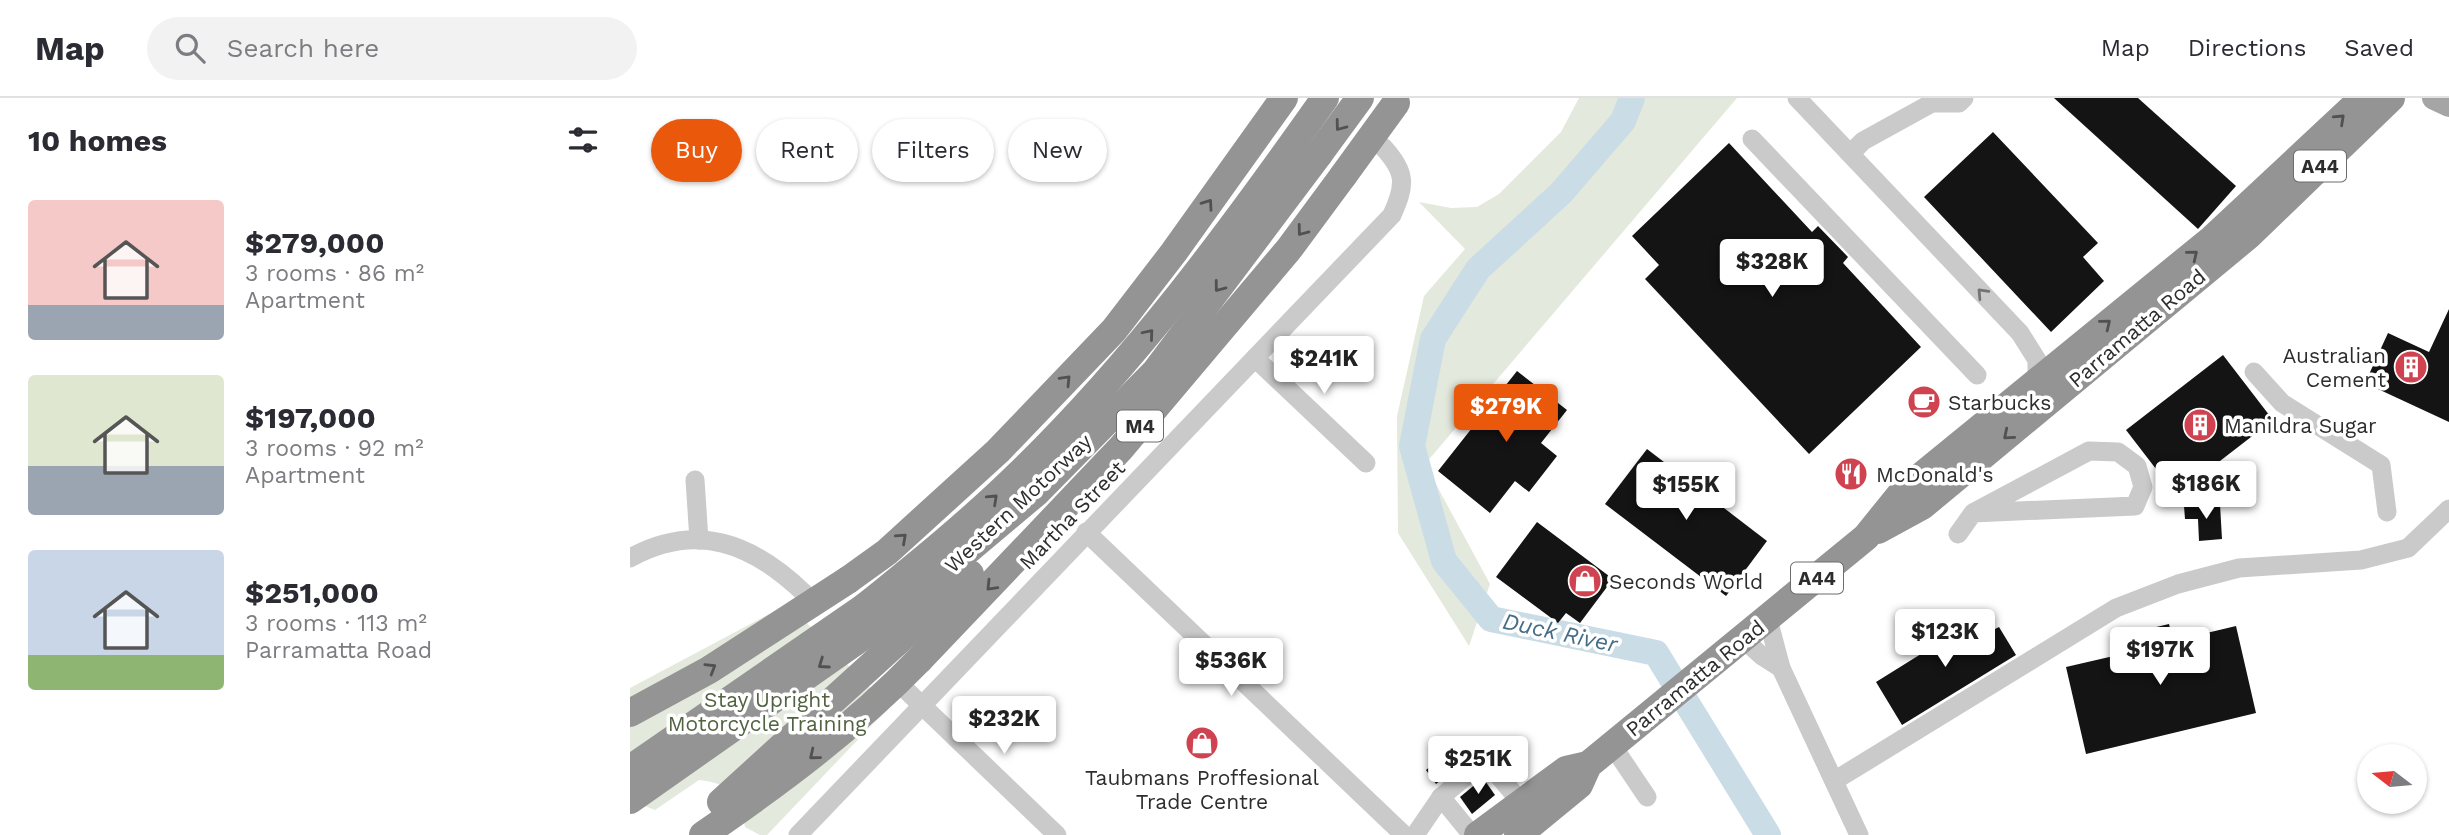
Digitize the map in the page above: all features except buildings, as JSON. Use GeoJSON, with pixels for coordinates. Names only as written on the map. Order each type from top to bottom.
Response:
{"type":"FeatureCollection","features":[{"type":"Feature","properties":{"kind":"highway","name":"Western Motorway"},"geometry":{"type":"LineString","coordinates":[[630,800],[880,625],[1037,492],[1156,371],[1309,144],[1325,98]]}},
{"type":"Feature","properties":{"kind":"highway","name":"Western Motorway"},"geometry":{"type":"LineString","coordinates":[[630,769],[880,625],[962,528],[1019,474],[1088,402],[1309,144],[1360,98]]}},
{"type":"Feature","properties":{"kind":"highway","name":"Parramatta Road"},"geometry":{"type":"LineString","coordinates":[[1866,537],[1904,490],[2212,239],[2363,98]]}},
{"type":"Feature","properties":{"kind":"highway","name":"Parramatta Road"},"geometry":{"type":"LineString","coordinates":[[1518,835],[1579,785],[1588,765],[1657,707],[1866,537],[1922,506],[2249,235],[2391,98]]}},
{"type":"Feature","properties":{"kind":"highway","name":"Western Motorway"},"geometry":{"type":"LineString","coordinates":[[703,835],[808,760],[883,697],[1140,427],[1289,249],[1398,100]]}},
{"type":"Feature","properties":{"kind":"highway"},"geometry":{"type":"LineString","coordinates":[[630,713],[709,670],[848,580],[887,552],[998,451],[1114,330],[1174,252],[1280,104]]}},
{"type":"Feature","properties":{"kind":"highway"},"geometry":{"type":"LineString","coordinates":[[691,835],[880,625]]}},
{"type":"Feature","properties":{"kind":"highway","name":"Parramatta Road"},"geometry":{"type":"LineString","coordinates":[[1478,835],[1566,770],[1588,765]]}},
{"type":"Feature","properties":{"kind":"main road"},"geometry":{"type":"LineString","coordinates":[[2434,98],[2449,105]]}},
{"type":"Feature","properties":{"kind":"street"},"geometry":{"type":"LineString","coordinates":[[1797,98],[2020,333],[2037,360],[2038,379]]}},
{"type":"Feature","properties":{"kind":"street"},"geometry":{"type":"LineString","coordinates":[[1851,153],[1863,141],[1932,103],[1962,100]]}},
{"type":"Feature","properties":{"kind":"street"},"geometry":{"type":"LineString","coordinates":[[1752,139],[1977,375]]}},
{"type":"Feature","properties":{"kind":"street","name":"Martha Street"},"geometry":{"type":"LineString","coordinates":[[799,835],[1392,215],[1400,192],[1400,169],[1383,147]]}},
{"type":"Feature","properties":{"kind":"street"},"geometry":{"type":"LineString","coordinates":[[1255,358],[1366,463]]}},
{"type":"Feature","properties":{"kind":"street"},"geometry":{"type":"LineString","coordinates":[[2254,372],[2282,403],[2381,465],[2386,512]]}},
{"type":"Feature","properties":{"kind":"street"},"geometry":{"type":"LineString","coordinates":[[1958,534],[1973,513],[2089,451],[2118,452],[2137,466],[2143,487],[2135,506],[1973,513]]}},
{"type":"Feature","properties":{"kind":"street"},"geometry":{"type":"LineString","coordinates":[[695,480],[699,541]]}},
{"type":"Feature","properties":{"kind":"street"},"geometry":{"type":"LineString","coordinates":[[1834,781],[2116,608],[2178,584],[2239,568],[2361,560],[2408,548],[2449,509]]}},
{"type":"Feature","properties":{"kind":"street"},"geometry":{"type":"LineString","coordinates":[[1086,532],[1404,835]]}},
{"type":"Feature","properties":{"kind":"street"},"geometry":{"type":"LineString","coordinates":[[630,558],[663,545],[699,541],[726,544],[758,555],[780,570],[804,593]]}},
{"type":"Feature","properties":{"kind":"street"},"geometry":{"type":"LineString","coordinates":[[1768,619],[1781,668],[1859,835]]}},
{"type":"Feature","properties":{"kind":"street"},"geometry":{"type":"LineString","coordinates":[[1743,639],[1781,668]]}},
{"type":"Feature","properties":{"kind":"street"},"geometry":{"type":"LineString","coordinates":[[908,692],[1057,835]]}},
{"type":"Feature","properties":{"kind":"street"},"geometry":{"type":"LineString","coordinates":[[1612,745],[1647,797]]}},
{"type":"Feature","properties":{"kind":"street"},"geometry":{"type":"LineString","coordinates":[[1415,835],[1441,797],[1485,760],[1521,802]]}},
{"type":"Feature","properties":{"kind":"street"},"geometry":{"type":"LineString","coordinates":[[1441,797],[1472,835]]}},
{"type":"Feature","properties":{"kind":"green space"},"geometry":{"type":"Polygon","coordinates":[[[1579,98],[1737,98],[1425,464],[1490,584],[1469,646],[1398,533],[1397,416],[1424,296],[1465,249],[1419,202],[1451,208],[1477,207],[1499,194],[1561,132],[1579,98]]]}},
{"type":"Feature","properties":{"kind":"green space","name":"Stay Upright Motorcycle Training"},"geometry":{"type":"Polygon","coordinates":[[[788,604],[889,707],[767,835],[760,835],[745,827],[737,799],[719,784],[699,780],[655,810],[630,800],[630,688],[788,604]]]}},
{"type":"Feature","properties":{"kind":"waterway","name":"Duck River"},"geometry":{"type":"LineString","coordinates":[[1632,98],[1623,121],[1561,193],[1478,269],[1433,339],[1412,446],[1444,561],[1491,619],[1656,653],[1768,835]]}},
{"type":"Feature","properties":{"kind":"place","name":"Australian Cement"},"geometry":{"type":"Point","coordinates":[2411,367]}},
{"type":"Feature","properties":{"kind":"place","name":"Starbucks"},"geometry":{"type":"Point","coordinates":[1924,402]}},
{"type":"Feature","properties":{"kind":"place","name":"Manildra Sugar"},"geometry":{"type":"Point","coordinates":[2200,425]}},
{"type":"Feature","properties":{"kind":"place","name":"McDonald's"},"geometry":{"type":"Point","coordinates":[1851,474]}},
{"type":"Feature","properties":{"kind":"place","name":"Seconds World"},"geometry":{"type":"Point","coordinates":[1585,581]}},
{"type":"Feature","properties":{"kind":"place","name":"Taubmans Proffesional Trade Centre"},"geometry":{"type":"Point","coordinates":[1202,743]}}]}
